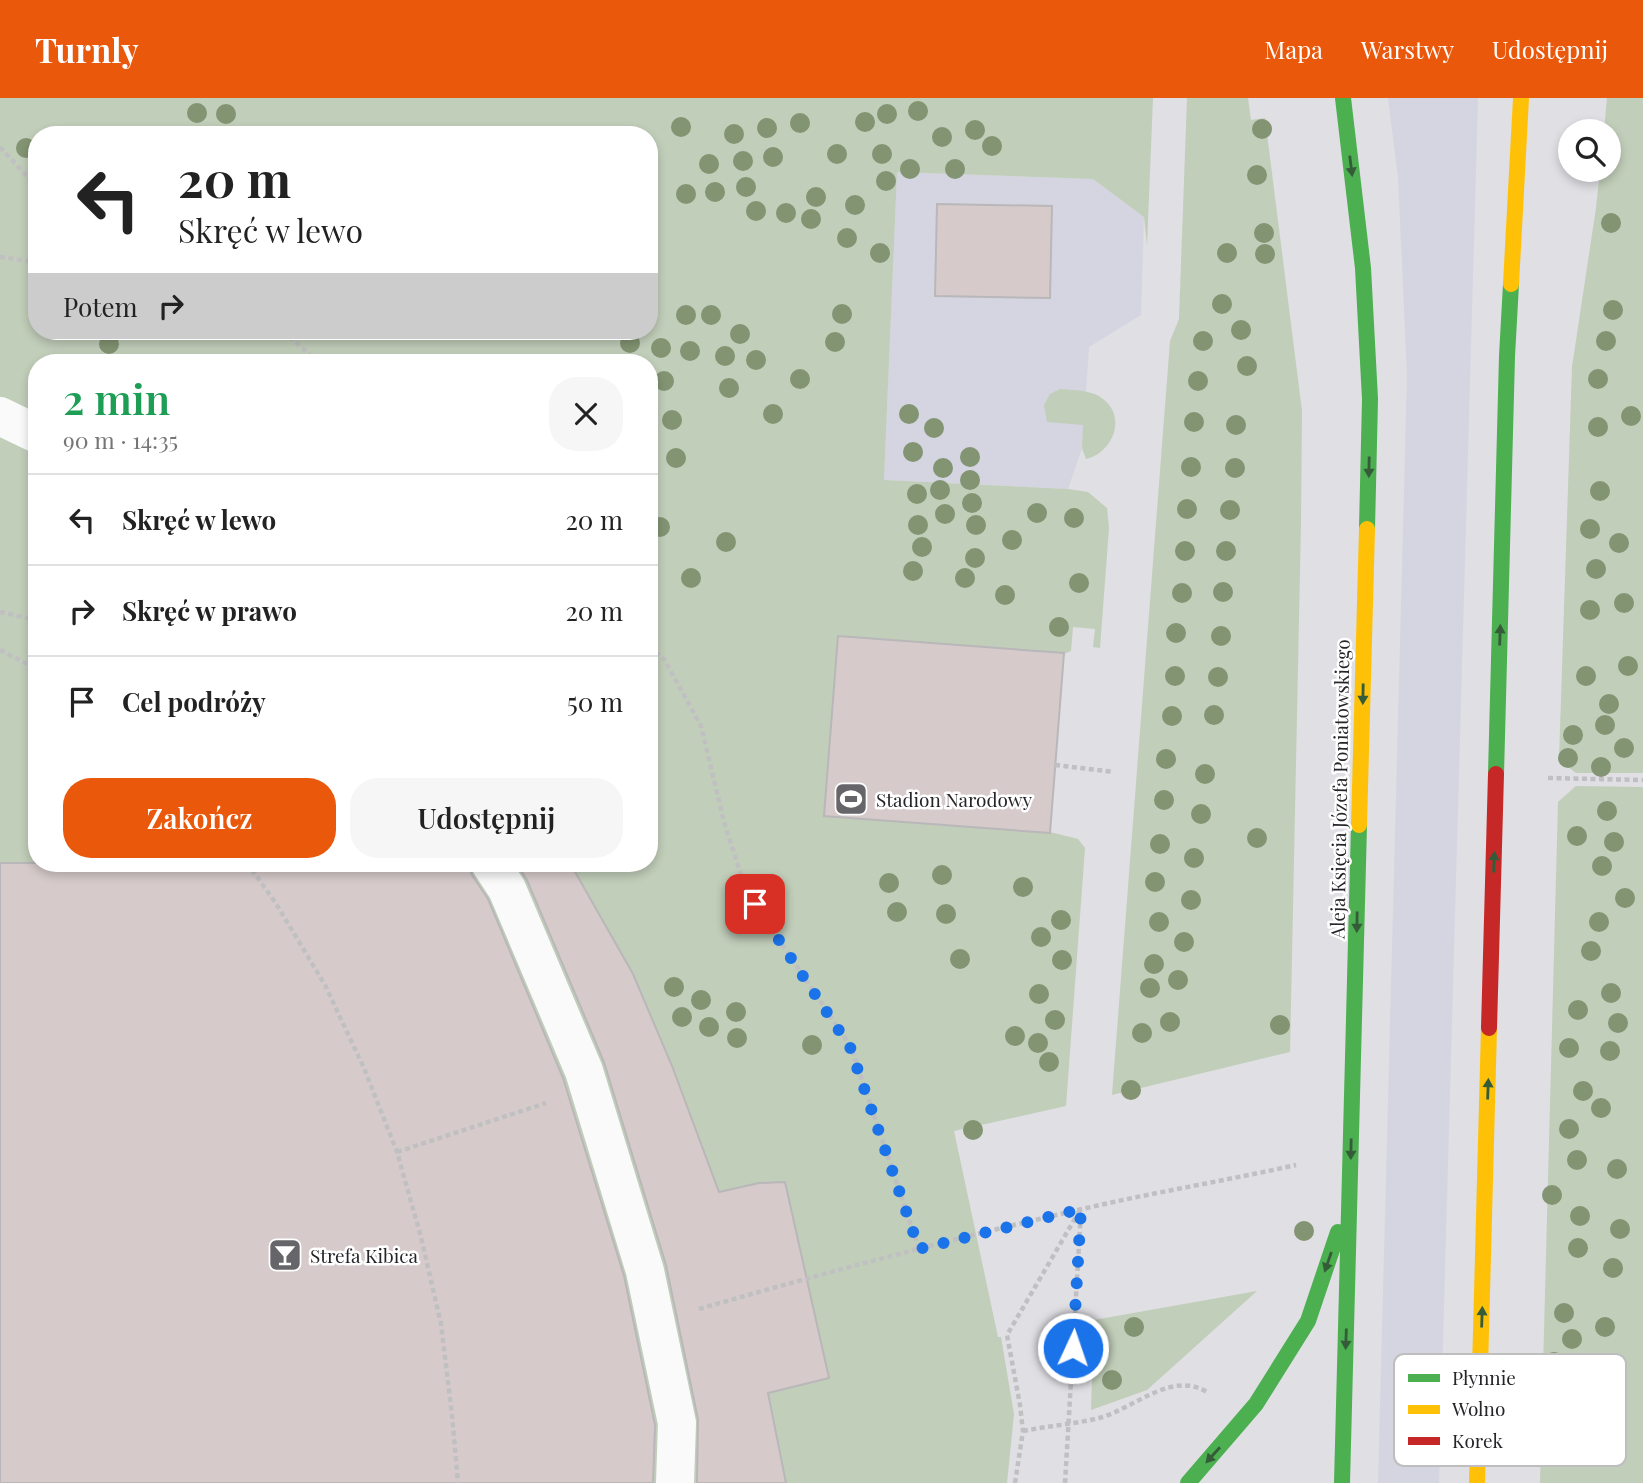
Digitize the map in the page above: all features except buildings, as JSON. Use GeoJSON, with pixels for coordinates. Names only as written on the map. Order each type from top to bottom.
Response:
{"type":"FeatureCollection","features":[{"type":"Feature","properties":{"kind":"main road","name":"Aleja Księcia Józefa Poniatowskiego"},"geometry":{"type":"LineString","coordinates":[[1342,1483],[1370,399],[1363,268],[1343,98]]}},
{"type":"Feature","properties":{"kind":"main road"},"geometry":{"type":"LineString","coordinates":[[1480,1354],[1507,356],[1521,98]]}},
{"type":"Feature","properties":{"kind":"main road"},"geometry":{"type":"LineString","coordinates":[[1188,1483],[1256,1404],[1308,1321],[1350,1197]]}},
{"type":"Feature","properties":{"kind":"street"},"geometry":{"type":"LineString","coordinates":[[0,416],[28,429]]}},
{"type":"Feature","properties":{"kind":"street"},"geometry":{"type":"LineString","coordinates":[[496,872],[507,889],[584,1071],[645,1271],[677,1423],[675,1483]]}},
{"type":"Feature","properties":{"kind":"path"},"geometry":{"type":"LineString","coordinates":[[0,147],[28,177]]}},
{"type":"Feature","properties":{"kind":"path"},"geometry":{"type":"LineString","coordinates":[[0,257],[28,261]]}},
{"type":"Feature","properties":{"kind":"path"},"geometry":{"type":"LineString","coordinates":[[293,340],[309,354]]}},
{"type":"Feature","properties":{"kind":"path"},"geometry":{"type":"LineString","coordinates":[[0,612],[28,619]]}},
{"type":"Feature","properties":{"kind":"path"},"geometry":{"type":"LineString","coordinates":[[0,650],[28,664]]}},
{"type":"Feature","properties":{"kind":"path"},"geometry":{"type":"LineString","coordinates":[[658,654],[664,659],[701,726],[724,822],[742,878],[755,904],[850,1047],[919,1249]]}},
{"type":"Feature","properties":{"kind":"path"},"geometry":{"type":"LineString","coordinates":[[1055,765],[1114,772]]}},
{"type":"Feature","properties":{"kind":"path"},"geometry":{"type":"LineString","coordinates":[[1548,778],[1643,780]]}},
{"type":"Feature","properties":{"kind":"path"},"geometry":{"type":"LineString","coordinates":[[253,872],[275,902],[325,985],[364,1068],[397,1152],[421,1237],[441,1324],[458,1483]]}},
{"type":"Feature","properties":{"kind":"path"},"geometry":{"type":"LineString","coordinates":[[397,1152],[529,1108]]}},
{"type":"Feature","properties":{"kind":"path"},"geometry":{"type":"LineString","coordinates":[[656,1322],[806,1279],[1081,1209],[1296,1165]]}},
{"type":"Feature","properties":{"kind":"path"},"geometry":{"type":"LineString","coordinates":[[1015,1483],[1023,1431],[1007,1335],[1081,1209]]}},
{"type":"Feature","properties":{"kind":"path"},"geometry":{"type":"LineString","coordinates":[[1065,1483],[1081,1209]]}},
{"type":"Feature","properties":{"kind":"path"},"geometry":{"type":"LineString","coordinates":[[1023,1431],[1101,1418],[1167,1388],[1183,1385],[1197,1387],[1215,1399]]}},
{"type":"Feature","properties":{"kind":"shaded area"},"geometry":{"type":"Polygon","coordinates":[[[1388,98],[1478,98],[1443,1354],[1394,1354],[1394,1466],[1439,1466],[1439,1483],[1378,1483],[1407,376],[1398,177],[1388,98]]]}},
{"type":"Feature","properties":{"kind":"shaded area"},"geometry":{"type":"Polygon","coordinates":[[[897,172],[1093,179],[1144,217],[1141,315],[1089,347],[1082,448],[1068,489],[884,480],[897,172]]]}},
{"type":"Feature","properties":{"kind":"green space","name":"Stadion Narodowy"},"geometry":{"type":"Polygon","coordinates":[[[0,98],[1153,98],[1147,245],[1144,217],[1093,179],[897,172],[884,480],[1088,492],[1107,508],[1109,528],[1100,648],[1093,647],[1095,629],[1073,627],[1071,651],[1064,654],[1050,832],[1078,839],[1085,848],[1066,1106],[954,1131],[998,1337],[1001,1337],[1014,1414],[1007,1483],[0,1483],[0,98]]]}},
{"type":"Feature","properties":{"kind":"green space"},"geometry":{"type":"Polygon","coordinates":[[[1187,98],[1248,98],[1251,120],[1265,118],[1302,411],[1290,1052],[1112,1095],[1170,341],[1179,319],[1187,98]]]}},
{"type":"Feature","properties":{"kind":"green space"},"geometry":{"type":"Polygon","coordinates":[[[1607,98],[1643,98],[1643,773],[1576,773],[1559,760],[1572,367],[1599,182],[1621,182],[1621,119],[1605,119],[1607,98]]]}},
{"type":"Feature","properties":{"kind":"green space"},"geometry":{"type":"Polygon","coordinates":[[[1060,389],[1094,394],[1110,406],[1114,415],[1114,434],[1103,450],[1095,455],[1086,459],[1082,448],[1083,425],[1047,422],[1044,405],[1050,394],[1060,389]]]}},
{"type":"Feature","properties":{"kind":"green space"},"geometry":{"type":"Polygon","coordinates":[[[1576,786],[1643,787],[1643,1483],[1540,1483],[1540,1466],[1626,1466],[1626,1354],[1543,1354],[1558,802],[1576,786]]]}},
{"type":"Feature","properties":{"kind":"green space"},"geometry":{"type":"Polygon","coordinates":[[[1257,1291],[1147,1390],[1091,1410],[1094,1320],[1257,1291]]]}},
{"type":"Feature","properties":{"kind":"traffic: fast"},"geometry":{"type":"LineString","coordinates":[[1343,98],[1363,268],[1370,399],[1367,529]]}},
{"type":"Feature","properties":{"kind":"traffic: fast"},"geometry":{"type":"LineString","coordinates":[[1496,774],[1511,284]]}},
{"type":"Feature","properties":{"kind":"traffic: fast"},"geometry":{"type":"LineString","coordinates":[[1342,1483],[1359,825]]}},
{"type":"Feature","properties":{"kind":"traffic: fast"},"geometry":{"type":"LineString","coordinates":[[1188,1483],[1256,1404],[1308,1321],[1338,1232]]}},
{"type":"Feature","properties":{"kind":"traffic: slow"},"geometry":{"type":"LineString","coordinates":[[1511,284],[1521,98]]}},
{"type":"Feature","properties":{"kind":"traffic: slow"},"geometry":{"type":"LineString","coordinates":[[1359,825],[1367,529]]}},
{"type":"Feature","properties":{"kind":"traffic: slow"},"geometry":{"type":"LineString","coordinates":[[1480,1354],[1489,1028]]}},
{"type":"Feature","properties":{"kind":"traffic: slow"},"geometry":{"type":"LineString","coordinates":[[1477,1466],[1477,1483]]}},
{"type":"Feature","properties":{"kind":"traffic: jam"},"geometry":{"type":"LineString","coordinates":[[1489,1028],[1496,774]]}},
{"type":"Feature","properties":{"kind":"place","name":"Stadion Narodowy"},"geometry":{"type":"Point","coordinates":[851,799]}},
{"type":"Feature","properties":{"kind":"place","name":"Strefa Kibica"},"geometry":{"type":"Point","coordinates":[285,1255]}},
{"type":"Feature","properties":{"kind":"route"},"geometry":{"type":"LineString","coordinates":[[755,904],[850,1047],[919,1249],[1081,1209],[1073,1348]]}}]}
